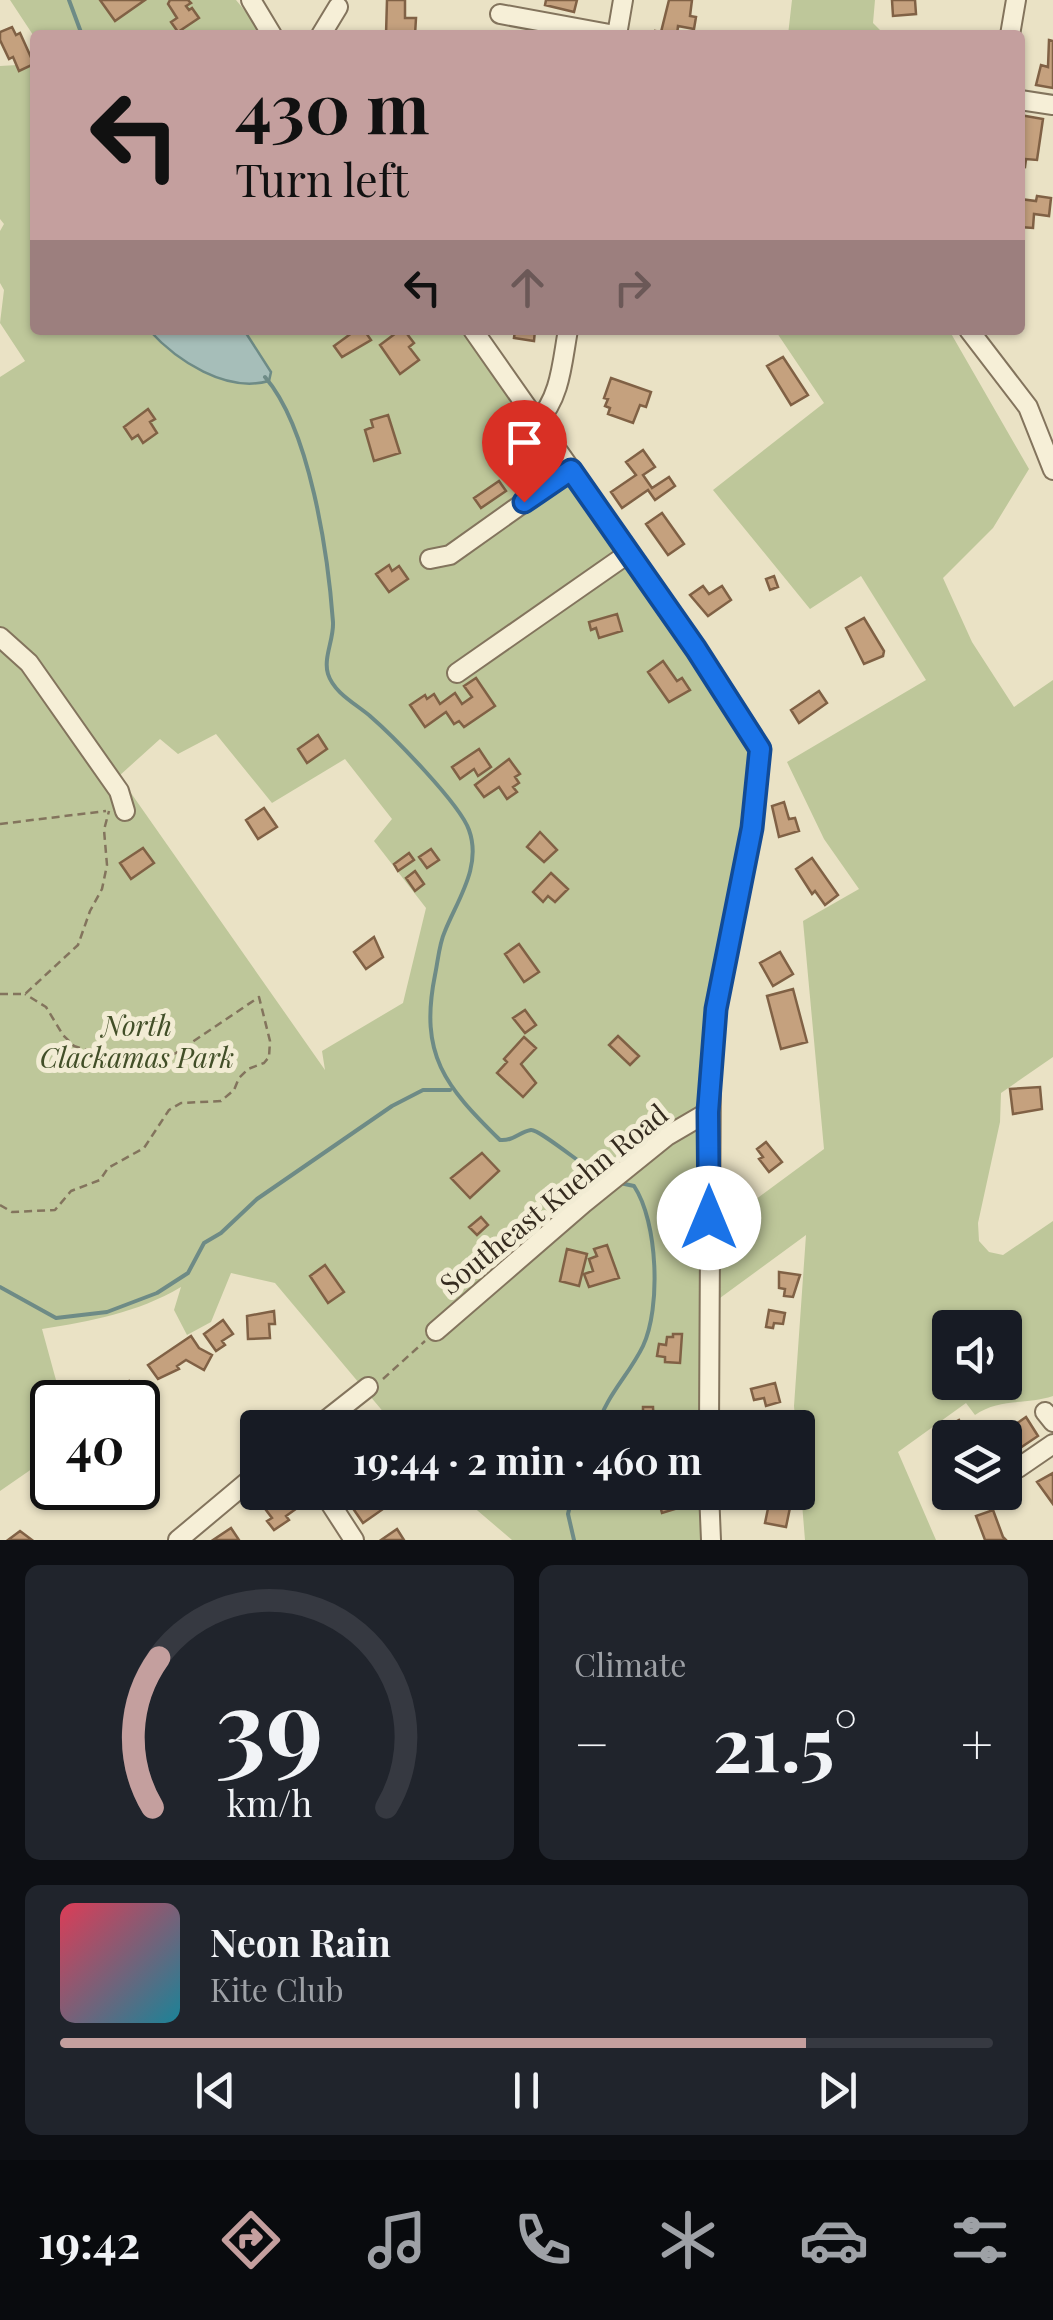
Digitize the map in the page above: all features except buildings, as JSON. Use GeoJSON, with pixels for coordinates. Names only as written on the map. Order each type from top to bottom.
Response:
{"type":"FeatureCollection","features":[{"type":"Feature","properties":{"kind":"street"},"geometry":{"type":"LineString","coordinates":[[251,0],[269,30]]}},
{"type":"Feature","properties":{"kind":"street"},"geometry":{"type":"LineString","coordinates":[[617,30],[623,0]]}},
{"type":"Feature","properties":{"kind":"street"},"geometry":{"type":"LineString","coordinates":[[1011,30],[1016,0]]}},
{"type":"Feature","properties":{"kind":"street"},"geometry":{"type":"LineString","coordinates":[[324,30],[338,7]]}},
{"type":"Feature","properties":{"kind":"street"},"geometry":{"type":"LineString","coordinates":[[500,14],[588,30]]}},
{"type":"Feature","properties":{"kind":"street"},"geometry":{"type":"LineString","coordinates":[[1025,101],[1053,105]]}},
{"type":"Feature","properties":{"kind":"street"},"geometry":{"type":"LineString","coordinates":[[476,335],[729,697],[760,749],[752,828],[716,1009],[708,1112],[709,1410]]}},
{"type":"Feature","properties":{"kind":"street"},"geometry":{"type":"LineString","coordinates":[[537,422],[554,399],[567,335]]}},
{"type":"Feature","properties":{"kind":"street"},"geometry":{"type":"LineString","coordinates":[[973,335],[1028,406],[1053,470]]}},
{"type":"Feature","properties":{"kind":"street"},"geometry":{"type":"LineString","coordinates":[[430,558],[450,555],[571,470]]}},
{"type":"Feature","properties":{"kind":"street"},"geometry":{"type":"LineString","coordinates":[[457,673],[629,553]]}},
{"type":"Feature","properties":{"kind":"street"},"geometry":{"type":"LineString","coordinates":[[0,637],[30,663],[120,790],[126,811]]}},
{"type":"Feature","properties":{"kind":"street","name":"Southeast Kuehn Road"},"geometry":{"type":"LineString","coordinates":[[436,1332],[584,1203],[681,1126],[708,1112]]}},
{"type":"Feature","properties":{"kind":"street"},"geometry":{"type":"LineString","coordinates":[[339,1410],[368,1387]]}},
{"type":"Feature","properties":{"kind":"street"},"geometry":{"type":"LineString","coordinates":[[1022,1465],[1053,1444]]}},
{"type":"Feature","properties":{"kind":"street"},"geometry":{"type":"LineString","coordinates":[[179,1540],[240,1488]]}},
{"type":"Feature","properties":{"kind":"street"},"geometry":{"type":"LineString","coordinates":[[334,1510],[354,1540]]}},
{"type":"Feature","properties":{"kind":"street"},"geometry":{"type":"LineString","coordinates":[[710,1510],[712,1540]]}},
{"type":"Feature","properties":{"kind":"path"},"geometry":{"type":"LineString","coordinates":[[0,824],[107,811],[107,865],[102,889],[78,946],[25,994]]}},
{"type":"Feature","properties":{"kind":"path"},"geometry":{"type":"LineString","coordinates":[[0,994],[25,994],[46,1007],[62,1035],[74,1046],[135,1065],[158,1062],[176,1054],[259,998],[270,1051],[264,1063],[248,1069],[239,1078],[227,1098],[181,1103],[170,1110],[144,1148],[108,1168],[100,1180],[71,1191],[54,1210],[12,1212],[0,1204]]}},
{"type":"Feature","properties":{"kind":"path"},"geometry":{"type":"LineString","coordinates":[[368,1387],[386,1378],[436,1332]]}},
{"type":"Feature","properties":{"kind":"green space"},"geometry":{"type":"Polygon","coordinates":[[[10,0],[236,0],[261,30],[30,30],[10,0]]]}},
{"type":"Feature","properties":{"kind":"green space"},"geometry":{"type":"Polygon","coordinates":[[[792,0],[875,0],[873,23],[880,30],[789,30],[792,0]]]}},
{"type":"Feature","properties":{"kind":"green space","name":"North Clackamas Park"},"geometry":{"type":"Polygon","coordinates":[[[30,64],[30,335],[471,335],[749,738],[756,758],[709,1011],[703,1410],[382,1410],[275,1283],[231,1273],[211,1322],[187,1335],[174,1310],[181,1287],[131,1310],[42,1329],[56,1380],[30,1380],[30,1470],[0,1491],[0,377],[25,361],[0,323],[4,290],[0,283],[0,231],[4,224],[0,219],[0,66],[30,64]],[[216,734],[178,754],[160,739],[119,776],[325,1070],[322,1051],[403,1003],[426,908],[374,841],[392,819],[345,759],[272,803],[216,734]]]}},
{"type":"Feature","properties":{"kind":"green space"},"geometry":{"type":"Polygon","coordinates":[[[778,335],[952,335],[1029,469],[993,528],[943,578],[972,642],[1014,707],[1053,680],[1053,1057],[1001,1093],[1000,1122],[978,1223],[979,1241],[989,1252],[1003,1255],[1053,1221],[1053,1396],[993,1406],[975,1415],[966,1403],[942,1420],[932,1420],[932,1428],[898,1452],[936,1540],[805,1540],[803,1510],[815,1510],[815,1410],[794,1410],[794,1406],[806,1235],[720,1298],[717,1228],[824,1149],[803,921],[859,889],[824,839],[787,762],[926,680],[861,576],[810,609],[713,490],[824,403],[778,335]]]}},
{"type":"Feature","properties":{"kind":"green space"},"geometry":{"type":"Polygon","coordinates":[[[477,1510],[706,1510],[707,1540],[512,1540],[477,1510]]]}},
{"type":"Feature","properties":{"kind":"water"},"geometry":{"type":"Polygon","coordinates":[[[154,335],[247,335],[271,372],[269,381],[253,384],[220,378],[174,353],[154,335]]]}},
{"type":"Feature","properties":{"kind":"waterway"},"geometry":{"type":"LineString","coordinates":[[69,0],[80,30]]}},
{"type":"Feature","properties":{"kind":"waterway"},"geometry":{"type":"LineString","coordinates":[[265,377],[294,428],[314,493],[330,594],[333,628],[327,668],[331,681],[425,771],[469,830],[471,869],[441,941],[431,1003],[434,1048],[441,1067],[464,1103],[500,1140],[531,1130],[606,1179]]}},
{"type":"Feature","properties":{"kind":"waterway"},"geometry":{"type":"LineString","coordinates":[[0,1287],[56,1318],[107,1312],[157,1293],[188,1273],[204,1243],[221,1233],[257,1199],[392,1106],[423,1090],[450,1090]]}},
{"type":"Feature","properties":{"kind":"waterway"},"geometry":{"type":"LineString","coordinates":[[604,1410],[643,1346],[653,1310],[654,1265],[648,1221],[634,1186],[620,1183]]}},
{"type":"Feature","properties":{"kind":"waterway"},"geometry":{"type":"LineString","coordinates":[[569,1510],[574,1540]]}},
{"type":"Feature","properties":{"kind":"route"},"geometry":{"type":"LineString","coordinates":[[524,502],[571,470],[729,697],[760,749],[752,828],[716,1009],[708,1112],[709,1218]]}}]}
